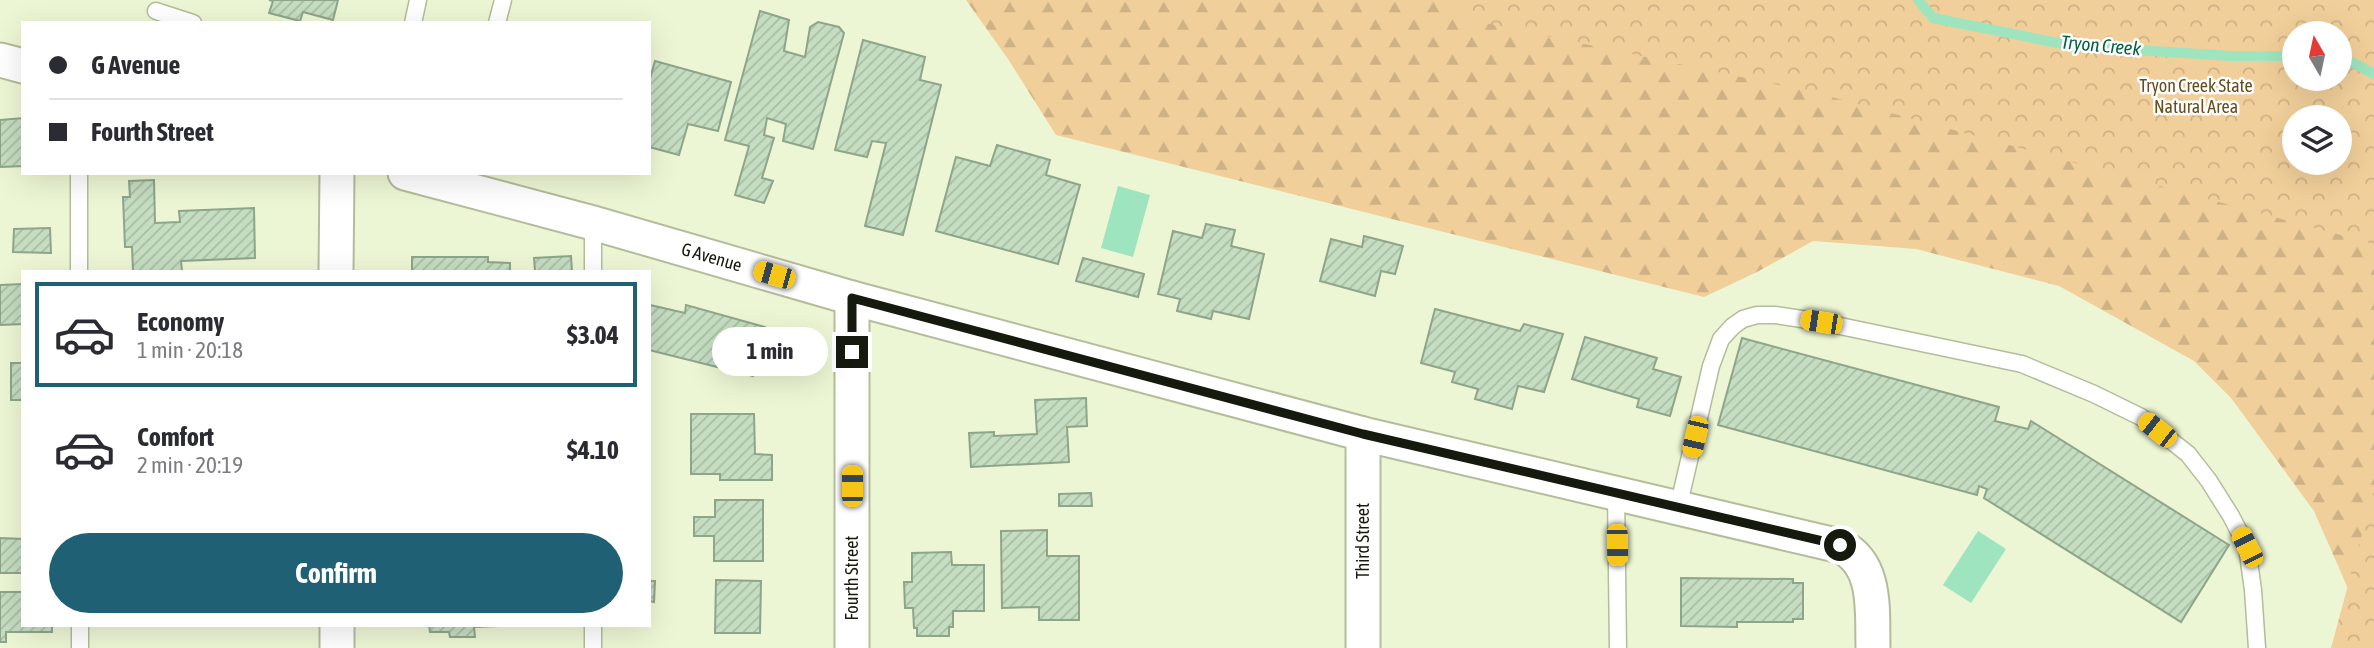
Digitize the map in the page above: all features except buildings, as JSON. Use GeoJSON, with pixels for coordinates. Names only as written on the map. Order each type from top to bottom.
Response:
{"type":"FeatureCollection","features":[{"type":"Feature","properties":{"kind":"street"},"geometry":{"type":"LineString","coordinates":[[0,60],[21,65]]}},
{"type":"Feature","properties":{"kind":"street"},"geometry":{"type":"LineString","coordinates":[[336,270],[337,175]]}},
{"type":"Feature","properties":{"kind":"street","name":"G Avenue"},"geometry":{"type":"LineString","coordinates":[[413,175],[593,223],[852,298],[1363,434],[1840,545],[1854,555],[1864,569],[1872,598],[1872,648]]}},
{"type":"Feature","properties":{"kind":"street","name":"Fourth Street"},"geometry":{"type":"LineString","coordinates":[[852,298],[852,648]]}},
{"type":"Feature","properties":{"kind":"street","name":"Third Street"},"geometry":{"type":"LineString","coordinates":[[1363,434],[1363,648]]}},
{"type":"Feature","properties":{"kind":"street"},"geometry":{"type":"LineString","coordinates":[[337,627],[337,648]]}},
{"type":"Feature","properties":{"kind":"lane"},"geometry":{"type":"LineString","coordinates":[[413,21],[418,0]]}},
{"type":"Feature","properties":{"kind":"lane"},"geometry":{"type":"LineString","coordinates":[[498,21],[503,0]]}},
{"type":"Feature","properties":{"kind":"lane"},"geometry":{"type":"LineString","coordinates":[[156,11],[187,21]]}},
{"type":"Feature","properties":{"kind":"lane"},"geometry":{"type":"LineString","coordinates":[[79,175],[79,270]]}},
{"type":"Feature","properties":{"kind":"lane"},"geometry":{"type":"LineString","coordinates":[[593,223],[593,270]]}},
{"type":"Feature","properties":{"kind":"lane"},"geometry":{"type":"LineString","coordinates":[[1678,508],[1711,366],[1721,339],[1743,319],[1757,315],[1775,315],[1821,322],[2022,364],[2094,394],[2141,418],[2188,454],[2209,481],[2247,547],[2257,648]]}},
{"type":"Feature","properties":{"kind":"lane"},"geometry":{"type":"LineString","coordinates":[[1616,493],[1618,648]]}},
{"type":"Feature","properties":{"kind":"lane"},"geometry":{"type":"LineString","coordinates":[[80,627],[80,648]]}},
{"type":"Feature","properties":{"kind":"lane"},"geometry":{"type":"LineString","coordinates":[[593,627],[593,648]]}},
{"type":"Feature","properties":{"kind":"green space"},"geometry":{"type":"Polygon","coordinates":[[[966,0],[2374,0],[2374,648],[2314,511],[2231,398],[2194,361],[2059,286],[1916,249],[1813,241],[1704,297],[1056,135],[1008,59],[966,0]]]}},
{"type":"Feature","properties":{"kind":"green space","name":"Tryon Creek State Natural Area"},"geometry":{"type":"Polygon","coordinates":[[[1445,0],[2374,0],[2374,244],[1817,93],[1471,20],[1445,0]]]}},
{"type":"Feature","properties":{"kind":"green space"},"geometry":{"type":"Polygon","coordinates":[[[2374,489],[2374,648],[2331,648],[2374,489]]]}},
{"type":"Feature","properties":{"kind":"shaded area"},"geometry":{"type":"Polygon","coordinates":[[[1118,186],[1150,195],[1133,257],[1101,248],[1118,186]]]}},
{"type":"Feature","properties":{"kind":"shaded area"},"geometry":{"type":"Polygon","coordinates":[[[1978,531],[2006,549],[1971,603],[1943,585],[1978,531]]]}},
{"type":"Feature","properties":{"kind":"waterway","name":"Tryon Creek"},"geometry":{"type":"LineString","coordinates":[[1918,0],[1933,18],[2073,46],[2232,56],[2282,56]]}},
{"type":"Feature","properties":{"kind":"waterway","name":"Tryon Creek"},"geometry":{"type":"LineString","coordinates":[[2352,62],[2374,74]]}},
{"type":"Feature","properties":{"kind":"route"},"geometry":{"type":"LineString","coordinates":[[852,352],[852,298],[1363,434],[1840,545]]}}]}
